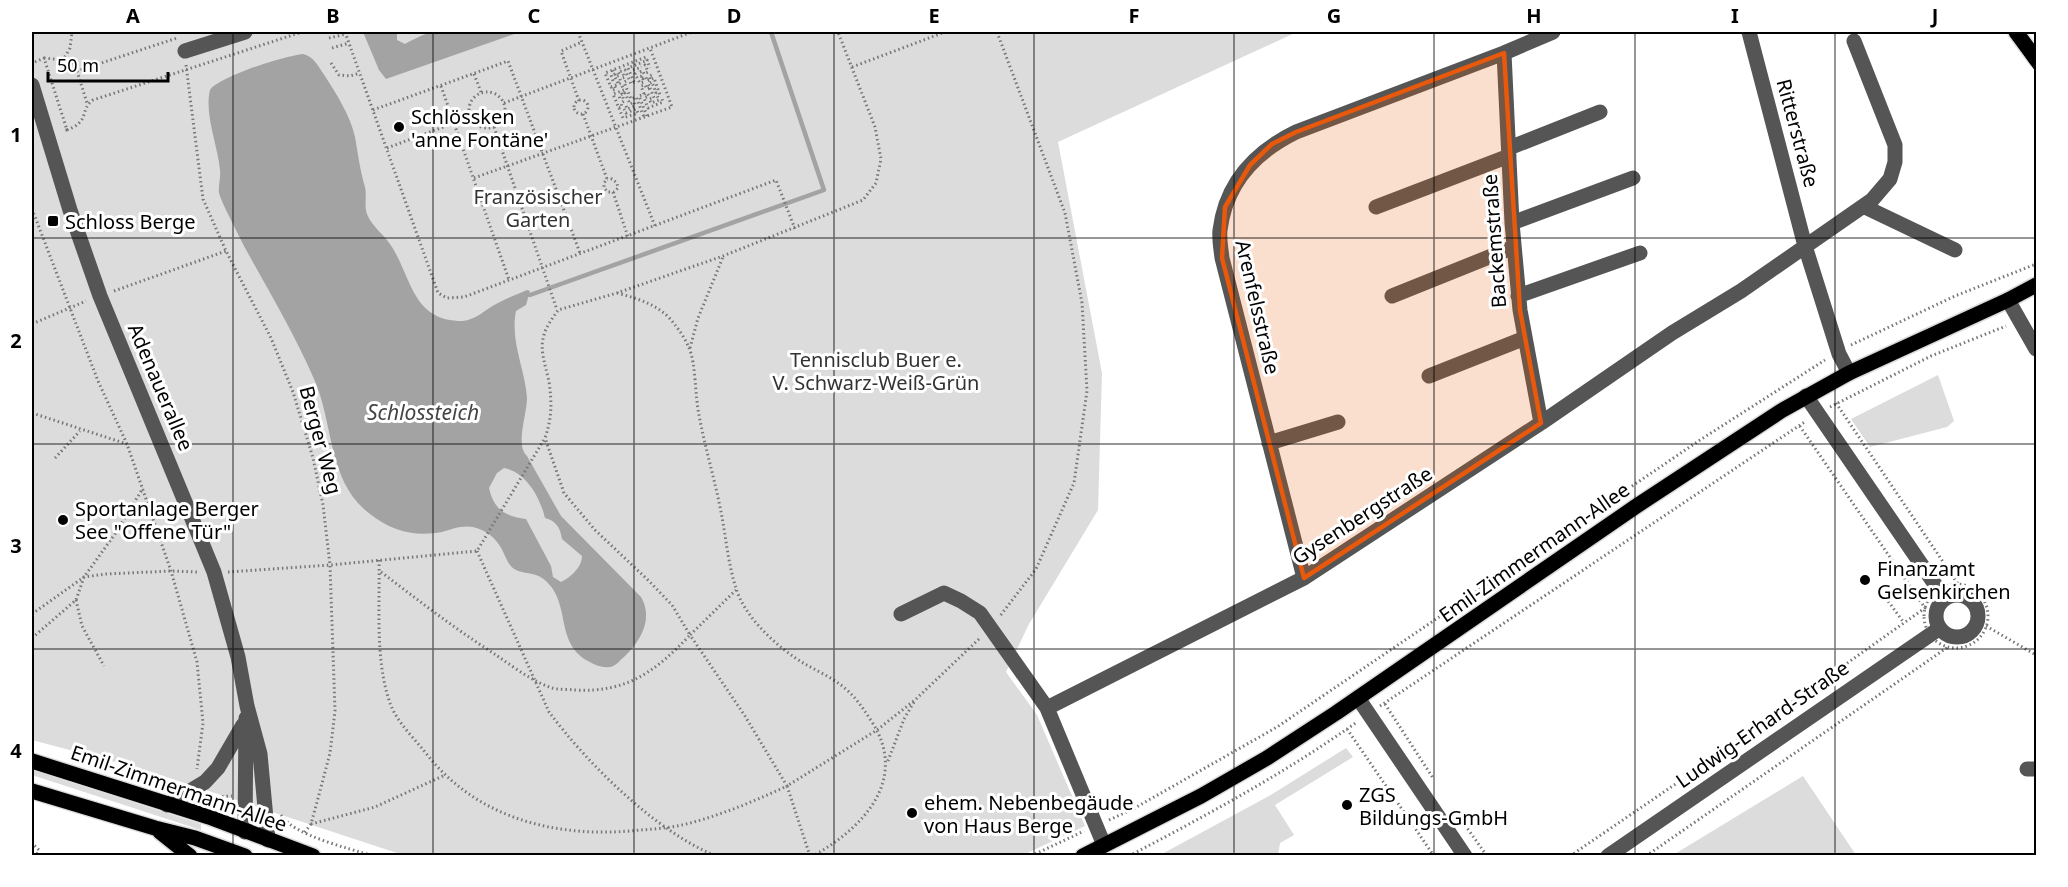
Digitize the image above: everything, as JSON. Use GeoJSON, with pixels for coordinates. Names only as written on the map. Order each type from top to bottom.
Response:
{"type":"FeatureCollection","features":[{"type":"Feature","properties":{"kind":"main road"},"geometry":{"type":"LineString","coordinates":[[2016,32],[2037,59]]}},
{"type":"Feature","properties":{"kind":"main road","name":"Emil-Zimmermann-Allee"},"geometry":{"type":"LineString","coordinates":[[1086,855],[1210,791],[1267,758],[1780,411],[1849,373],[2037,285]]}},
{"type":"Feature","properties":{"kind":"main road","name":"Emil-Zimmermann-Allee"},"geometry":{"type":"LineString","coordinates":[[2008,300],[2037,296]]}},
{"type":"Feature","properties":{"kind":"main road","name":"Emil-Zimmermann-Allee"},"geometry":{"type":"LineString","coordinates":[[32,761],[209,817],[245,831],[268,848],[312,855]]}},
{"type":"Feature","properties":{"kind":"main road","name":"Emil-Zimmermann-Allee"},"geometry":{"type":"LineString","coordinates":[[32,791],[195,838],[245,855]]}},
{"type":"Feature","properties":{"kind":"main road"},"geometry":{"type":"LineString","coordinates":[[155,828],[190,855]]}},
{"type":"Feature","properties":{"kind":"main road","name":"Adenauerallee"},"geometry":{"type":"LineString","coordinates":[[245,831],[245,855]]}},
{"type":"Feature","properties":{"kind":"street"},"geometry":{"type":"LineString","coordinates":[[184,43],[245,32]]}},
{"type":"Feature","properties":{"kind":"street","name":"Arenfelsstraße"},"geometry":{"type":"LineString","coordinates":[[1304,578],[1222,258],[1220,232],[1225,207],[1235,184],[1250,165],[1272,144],[1296,132],[1504,53],[1553,32]]}},
{"type":"Feature","properties":{"kind":"street","name":"Ritterstraße"},"geometry":{"type":"LineString","coordinates":[[1749,32],[1806,246],[1839,354],[1849,373]]}},
{"type":"Feature","properties":{"kind":"street"},"geometry":{"type":"LineString","coordinates":[[1806,246],[1865,207],[1890,179],[1895,162],[1894,145],[1854,41]]}},
{"type":"Feature","properties":{"kind":"street","name":"Backemstraße"},"geometry":{"type":"LineString","coordinates":[[1504,53],[1518,296],[1541,423]]}},
{"type":"Feature","properties":{"kind":"street","name":"Adenauerallee"},"geometry":{"type":"LineString","coordinates":[[32,86],[70,210],[100,296],[221,572],[238,657],[246,713],[245,831]]}},
{"type":"Feature","properties":{"kind":"street"},"geometry":{"type":"LineString","coordinates":[[1376,207],[1600,112]]}},
{"type":"Feature","properties":{"kind":"street"},"geometry":{"type":"LineString","coordinates":[[1512,223],[1633,178]]}},
{"type":"Feature","properties":{"kind":"street"},"geometry":{"type":"LineString","coordinates":[[1865,207],[1955,250]]}},
{"type":"Feature","properties":{"kind":"street","name":"Gysenbergstraße"},"geometry":{"type":"LineString","coordinates":[[1047,708],[1304,578],[1806,246]]}},
{"type":"Feature","properties":{"kind":"street"},"geometry":{"type":"LineString","coordinates":[[1392,296],[1514,247]]}},
{"type":"Feature","properties":{"kind":"street"},"geometry":{"type":"LineString","coordinates":[[1518,296],[1640,253]]}},
{"type":"Feature","properties":{"kind":"street"},"geometry":{"type":"LineString","coordinates":[[2008,300],[2035,343]]}},
{"type":"Feature","properties":{"kind":"street"},"geometry":{"type":"LineString","coordinates":[[1429,376],[1525,338]]}},
{"type":"Feature","properties":{"kind":"street"},"geometry":{"type":"LineString","coordinates":[[1806,396],[1941,594],[1936,612],[1935,632],[1950,636],[1963,636],[1973,628],[1977,617],[1974,604],[1964,597],[1941,594]]}},
{"type":"Feature","properties":{"kind":"street"},"geometry":{"type":"LineString","coordinates":[[1269,443],[1338,422]]}},
{"type":"Feature","properties":{"kind":"street"},"geometry":{"type":"LineString","coordinates":[[901,614],[944,593],[961,600],[980,613],[1047,708],[1104,845]]}},
{"type":"Feature","properties":{"kind":"street","name":"Ludwig-Erhard-Straße"},"geometry":{"type":"LineString","coordinates":[[1608,855],[1935,632]]}},
{"type":"Feature","properties":{"kind":"street"},"geometry":{"type":"LineString","coordinates":[[1358,698],[1465,855]]}},
{"type":"Feature","properties":{"kind":"street"},"geometry":{"type":"LineString","coordinates":[[166,805],[206,782],[218,768],[246,713]]}},
{"type":"Feature","properties":{"kind":"street","name":"Adenauerallee"},"geometry":{"type":"LineString","coordinates":[[246,713],[261,754],[268,848]]}},
{"type":"Feature","properties":{"kind":"path"},"geometry":{"type":"LineString","coordinates":[[63,60],[70,48],[72,32]]}},
{"type":"Feature","properties":{"kind":"path"},"geometry":{"type":"LineString","coordinates":[[57,132],[79,125],[88,104],[93,100],[302,32]]}},
{"type":"Feature","properties":{"kind":"path"},"geometry":{"type":"LineString","coordinates":[[578,32],[655,226]]}},
{"type":"Feature","properties":{"kind":"path"},"geometry":{"type":"LineString","coordinates":[[504,103],[692,32]]}},
{"type":"Feature","properties":{"kind":"path"},"geometry":{"type":"LineString","coordinates":[[477,551],[545,438],[551,420],[551,402],[542,348],[544,333],[558,310],[617,293],[795,229],[863,200],[876,183],[881,159],[875,127],[838,32]]}},
{"type":"Feature","properties":{"kind":"path"},"geometry":{"type":"LineString","coordinates":[[852,67],[945,32]]}},
{"type":"Feature","properties":{"kind":"path"},"geometry":{"type":"LineString","coordinates":[[379,560],[381,658],[389,700],[397,717],[430,760],[445,775],[480,802],[535,825],[589,834],[666,828],[693,823],[732,810],[787,786],[877,730],[915,700],[991,627],[1036,569],[1074,483],[1087,391],[1082,303],[1065,213],[997,32]]}},
{"type":"Feature","properties":{"kind":"path"},"geometry":{"type":"LineString","coordinates":[[329,38],[345,33],[438,292],[447,298],[455,299],[509,280],[776,180],[795,229]]}},
{"type":"Feature","properties":{"kind":"path"},"geometry":{"type":"LineString","coordinates":[[579,101],[561,51],[582,42]]}},
{"type":"Feature","properties":{"kind":"path"},"geometry":{"type":"LineString","coordinates":[[77,70],[184,43]]}},
{"type":"Feature","properties":{"kind":"path"},"geometry":{"type":"LineString","coordinates":[[332,48],[349,43]]}},
{"type":"Feature","properties":{"kind":"path"},"geometry":{"type":"LineString","coordinates":[[474,178],[672,106],[650,48]]}},
{"type":"Feature","properties":{"kind":"path"},"geometry":{"type":"LineString","coordinates":[[615,85],[605,73],[646,57],[648,60]]}},
{"type":"Feature","properties":{"kind":"path"},"geometry":{"type":"LineString","coordinates":[[44,58],[67,130]]}},
{"type":"Feature","properties":{"kind":"path"},"geometry":{"type":"LineString","coordinates":[[35,62],[44,58],[63,60],[74,65],[88,104]]}},
{"type":"Feature","properties":{"kind":"path"},"geometry":{"type":"LineString","coordinates":[[648,60],[650,72],[647,81],[646,77],[638,74],[643,71],[644,74],[650,72]]}},
{"type":"Feature","properties":{"kind":"path"},"geometry":{"type":"LineString","coordinates":[[632,109],[636,109],[638,113],[623,118],[613,94],[615,77],[620,75],[618,72],[625,70],[631,84],[634,82],[628,68],[648,60]]}},
{"type":"Feature","properties":{"kind":"path"},"geometry":{"type":"LineString","coordinates":[[372,110],[508,61],[580,254]]}},
{"type":"Feature","properties":{"kind":"path"},"geometry":{"type":"LineString","coordinates":[[331,63],[339,75],[350,76],[360,73]]}},
{"type":"Feature","properties":{"kind":"path"},"geometry":{"type":"LineString","coordinates":[[641,67],[645,65],[654,78],[659,95],[659,100],[651,103],[650,99],[654,98],[648,84],[652,82],[659,95],[663,102],[648,108],[644,98],[649,96],[647,93],[639,96],[645,116]]}},
{"type":"Feature","properties":{"kind":"path","name":"Berger Weg"},"geometry":{"type":"LineString","coordinates":[[187,70],[203,200],[226,251],[271,338],[293,392],[313,458],[323,505],[330,565],[335,711],[330,753],[311,824],[304,833],[373,855]]}},
{"type":"Feature","properties":{"kind":"path"},"geometry":{"type":"LineString","coordinates":[[474,74],[481,93]]}},
{"type":"Feature","properties":{"kind":"path"},"geometry":{"type":"LineString","coordinates":[[615,85],[621,83],[620,79],[625,77],[623,74]]}},
{"type":"Feature","properties":{"kind":"path"},"geometry":{"type":"LineString","coordinates":[[626,81],[631,99],[636,98],[645,116]]}},
{"type":"Feature","properties":{"kind":"path"},"geometry":{"type":"LineString","coordinates":[[644,94],[641,86],[645,85],[646,89],[650,88]]}},
{"type":"Feature","properties":{"kind":"path"},"geometry":{"type":"LineString","coordinates":[[441,86],[509,280]]}},
{"type":"Feature","properties":{"kind":"path"},"geometry":{"type":"LineString","coordinates":[[619,108],[622,106],[621,103],[626,104],[630,104],[634,102],[635,106],[626,113],[626,104],[625,93],[628,92]]}},
{"type":"Feature","properties":{"kind":"path"},"geometry":{"type":"LineString","coordinates":[[481,93],[495,94],[504,103],[504,117],[494,127],[480,128],[470,117],[470,102],[481,93]]}},
{"type":"Feature","properties":{"kind":"path"},"geometry":{"type":"LineString","coordinates":[[620,99],[619,96],[622,94],[626,104]]}},
{"type":"Feature","properties":{"kind":"path"},"geometry":{"type":"LineString","coordinates":[[579,101],[575,104],[575,111],[584,114]]}},
{"type":"Feature","properties":{"kind":"path"},"geometry":{"type":"LineString","coordinates":[[579,101],[588,105],[588,110],[584,114]]}},
{"type":"Feature","properties":{"kind":"path"},"geometry":{"type":"LineString","coordinates":[[584,114],[608,179]]}},
{"type":"Feature","properties":{"kind":"path"},"geometry":{"type":"LineString","coordinates":[[386,148],[470,117]]}},
{"type":"Feature","properties":{"kind":"path"},"geometry":{"type":"LineString","coordinates":[[494,127],[558,310]]}},
{"type":"Feature","properties":{"kind":"path"},"geometry":{"type":"LineString","coordinates":[[612,178],[617,183],[618,188],[613,192],[608,192],[604,188],[604,183],[608,179],[612,178]]}},
{"type":"Feature","properties":{"kind":"path"},"geometry":{"type":"LineString","coordinates":[[613,192],[628,237]]}},
{"type":"Feature","properties":{"kind":"path"},"geometry":{"type":"LineString","coordinates":[[32,209],[98,381],[127,444],[171,571],[197,662],[203,723],[197,761],[199,775]]}},
{"type":"Feature","properties":{"kind":"path"},"geometry":{"type":"LineString","coordinates":[[100,296],[226,251]]}},
{"type":"Feature","properties":{"kind":"path"},"geometry":{"type":"LineString","coordinates":[[723,256],[698,318],[690,348],[699,413],[736,590],[764,631],[802,663],[845,688],[858,700],[877,730],[884,747],[887,764]]}},
{"type":"Feature","properties":{"kind":"path"},"geometry":{"type":"LineString","coordinates":[[617,293],[657,307],[674,323],[690,348]]}},
{"type":"Feature","properties":{"kind":"path"},"geometry":{"type":"LineString","coordinates":[[32,324],[69,308]]}},
{"type":"Feature","properties":{"kind":"path"},"geometry":{"type":"LineString","coordinates":[[1129,855],[1217,810],[1347,729],[1799,425],[1836,403],[1931,356],[2019,320]]}},
{"type":"Feature","properties":{"kind":"path"},"geometry":{"type":"LineString","coordinates":[[1836,403],[1958,584]]}},
{"type":"Feature","properties":{"kind":"path"},"geometry":{"type":"LineString","coordinates":[[32,413],[127,444]]}},
{"type":"Feature","properties":{"kind":"path"},"geometry":{"type":"LineString","coordinates":[[1799,425],[1925,608]]}},
{"type":"Feature","properties":{"kind":"path"},"geometry":{"type":"LineString","coordinates":[[55,458],[81,430]]}},
{"type":"Feature","properties":{"kind":"path"},"geometry":{"type":"LineString","coordinates":[[545,438],[564,493],[595,530],[650,581],[672,605],[745,716],[787,786],[811,855],[829,846],[845,834],[872,807],[884,784],[887,764],[904,719],[915,700]]}},
{"type":"Feature","properties":{"kind":"path"},"geometry":{"type":"LineString","coordinates":[[32,638],[76,600],[84,577],[115,534],[143,488]]}},
{"type":"Feature","properties":{"kind":"path"},"geometry":{"type":"LineString","coordinates":[[32,614],[84,577],[106,574],[171,571],[221,572],[330,565],[477,551]]}},
{"type":"Feature","properties":{"kind":"path"},"geometry":{"type":"LineString","coordinates":[[477,551],[549,712],[577,747],[666,828],[704,851],[716,855]]}},
{"type":"Feature","properties":{"kind":"path"},"geometry":{"type":"LineString","coordinates":[[380,572],[465,635],[535,680],[553,688],[583,690],[611,689],[641,677],[666,661],[736,590]]}},
{"type":"Feature","properties":{"kind":"path"},"geometry":{"type":"LineString","coordinates":[[1958,584],[1968,586],[1982,598],[1986,607],[1986,626],[1980,636],[1971,644],[1960,648],[1938,643],[1935,632],[1924,622],[1925,608],[1929,598],[1941,594],[1948,585],[1958,584]]}},
{"type":"Feature","properties":{"kind":"path"},"geometry":{"type":"LineString","coordinates":[[1883,594],[1904,623]]}},
{"type":"Feature","properties":{"kind":"path"},"geometry":{"type":"LineString","coordinates":[[76,600],[82,626],[104,666]]}},
{"type":"Feature","properties":{"kind":"path"},"geometry":{"type":"LineString","coordinates":[[1570,855],[1925,608]]}},
{"type":"Feature","properties":{"kind":"path"},"geometry":{"type":"LineString","coordinates":[[1986,626],[2037,655]]}},
{"type":"Feature","properties":{"kind":"path"},"geometry":{"type":"LineString","coordinates":[[1646,855],[1948,647]]}},
{"type":"Feature","properties":{"kind":"path"},"geometry":{"type":"LineString","coordinates":[[1385,704],[1433,779]]}},
{"type":"Feature","properties":{"kind":"path"},"geometry":{"type":"LineString","coordinates":[[1347,729],[1434,855]]}},
{"type":"Feature","properties":{"kind":"path"},"geometry":{"type":"LineString","coordinates":[[311,824],[375,807],[445,775]]}},
{"type":"Feature","properties":{"kind":"path"},"geometry":{"type":"LineString","coordinates":[[148,781],[180,782]]}},
{"type":"Feature","properties":{"kind":"path"},"geometry":{"type":"LineString","coordinates":[[1459,817],[1487,855]]}},
{"type":"Feature","properties":{"kind":"path"},"geometry":{"type":"LineString","coordinates":[[1031,855],[1096,825]]}},
{"type":"Feature","properties":{"kind":"path"},"geometry":{"type":"LineString","coordinates":[[32,844],[39,850],[37,855]]}},
{"type":"Feature","properties":{"kind":"highlighted area"},"geometry":{"type":"Polygon","coordinates":[[[1504,53],[1520,310],[1541,423],[1304,578],[1222,258],[1225,207],[1250,165],[1272,144],[1296,132],[1504,53]]]}},
{"type":"Feature","properties":{"kind":"green space"},"geometry":{"type":"Polygon","coordinates":[[[32,32],[1297,32],[1058,142],[1102,373],[1098,510],[1029,624],[1006,672],[1037,715],[1085,826],[1021,856],[403,855],[145,770],[32,740],[32,32]]]}},
{"type":"Feature","properties":{"kind":"green space"},"geometry":{"type":"Polygon","coordinates":[[[1938,375],[1954,421],[1947,427],[1870,447],[1851,419],[1938,375]]]}},
{"type":"Feature","properties":{"kind":"green space"},"geometry":{"type":"Polygon","coordinates":[[[1346,748],[1353,757],[1275,805],[1294,835],[1280,843],[1278,855],[1160,855],[1269,796],[1346,748]]]}},
{"type":"Feature","properties":{"kind":"green space"},"geometry":{"type":"Polygon","coordinates":[[[32,770],[201,824],[201,830],[32,775],[32,770]]]}},
{"type":"Feature","properties":{"kind":"green space"},"geometry":{"type":"Polygon","coordinates":[[[1803,776],[1856,855],[1673,855],[1803,776]]]}},
{"type":"Feature","properties":{"kind":"water"},"geometry":{"type":"Polygon","coordinates":[[[439,31],[450,34],[520,32],[386,79],[379,70],[363,32],[397,32],[397,40],[405,44],[439,31]]]}},
{"type":"Feature","properties":{"kind":"water","name":"Schlossteich"},"geometry":{"type":"Polygon","coordinates":[[[303,54],[313,60],[343,105],[355,137],[366,190],[367,214],[392,247],[416,296],[424,306],[433,314],[446,319],[462,321],[477,316],[493,305],[527,290],[530,291],[526,305],[516,311],[515,322],[516,344],[527,398],[522,437],[524,451],[561,516],[641,597],[645,605],[646,622],[640,637],[630,651],[614,666],[599,666],[577,653],[570,643],[561,609],[551,587],[539,576],[512,567],[498,543],[484,531],[465,527],[422,534],[404,531],[386,525],[370,514],[356,501],[346,486],[333,451],[314,379],[281,312],[244,246],[219,193],[219,161],[209,109],[210,90],[226,79],[303,54]],[[504,468],[497,473],[489,488],[491,496],[497,507],[506,514],[526,519],[551,566],[553,577],[561,582],[575,571],[582,556],[562,539],[557,525],[545,518],[540,502],[531,487],[512,470],[504,468]]]}},
{"type":"Feature","properties":{"kind":"waterway"},"geometry":{"type":"LineString","coordinates":[[530,295],[824,190],[771,32]]}},
{"type":"Feature","properties":{"kind":"tram line"},"geometry":{"type":"LineString","coordinates":[[2009,32],[2036,71]]}},
{"type":"Feature","properties":{"kind":"tram line"},"geometry":{"type":"LineString","coordinates":[[2021,32],[2036,53]]}},
{"type":"Feature","properties":{"kind":"place","name":"Schlössken 'anne Fontäne'"},"geometry":{"type":"Point","coordinates":[399,127]}},
{"type":"Feature","properties":{"kind":"place","name":"Schloss Berge"},"geometry":{"type":"Point","coordinates":[53,221]}},
{"type":"Feature","properties":{"kind":"place","name":"Sportanlage Berger See \"Offene Tür\""},"geometry":{"type":"Point","coordinates":[63,520]}},
{"type":"Feature","properties":{"kind":"place","name":"Finanzamt Gelsenkirchen"},"geometry":{"type":"Point","coordinates":[1865,580]}},
{"type":"Feature","properties":{"kind":"place","name":"ZGS Bildungs-GmbH"},"geometry":{"type":"Point","coordinates":[1347,805]}},
{"type":"Feature","properties":{"kind":"place","name":"ehem. Nebenbegäude von Haus Berge"},"geometry":{"type":"Point","coordinates":[912,813]}},
{"type":"Feature","properties":{"kind":"park label","name":"Französischer Garten"},"geometry":{"type":"Point","coordinates":[538,208]}},
{"type":"Feature","properties":{"kind":"park label","name":"Tennisclub Buer e. V. Schwarz-Weiß-Grün"},"geometry":{"type":"Point","coordinates":[876,370]}}]}
